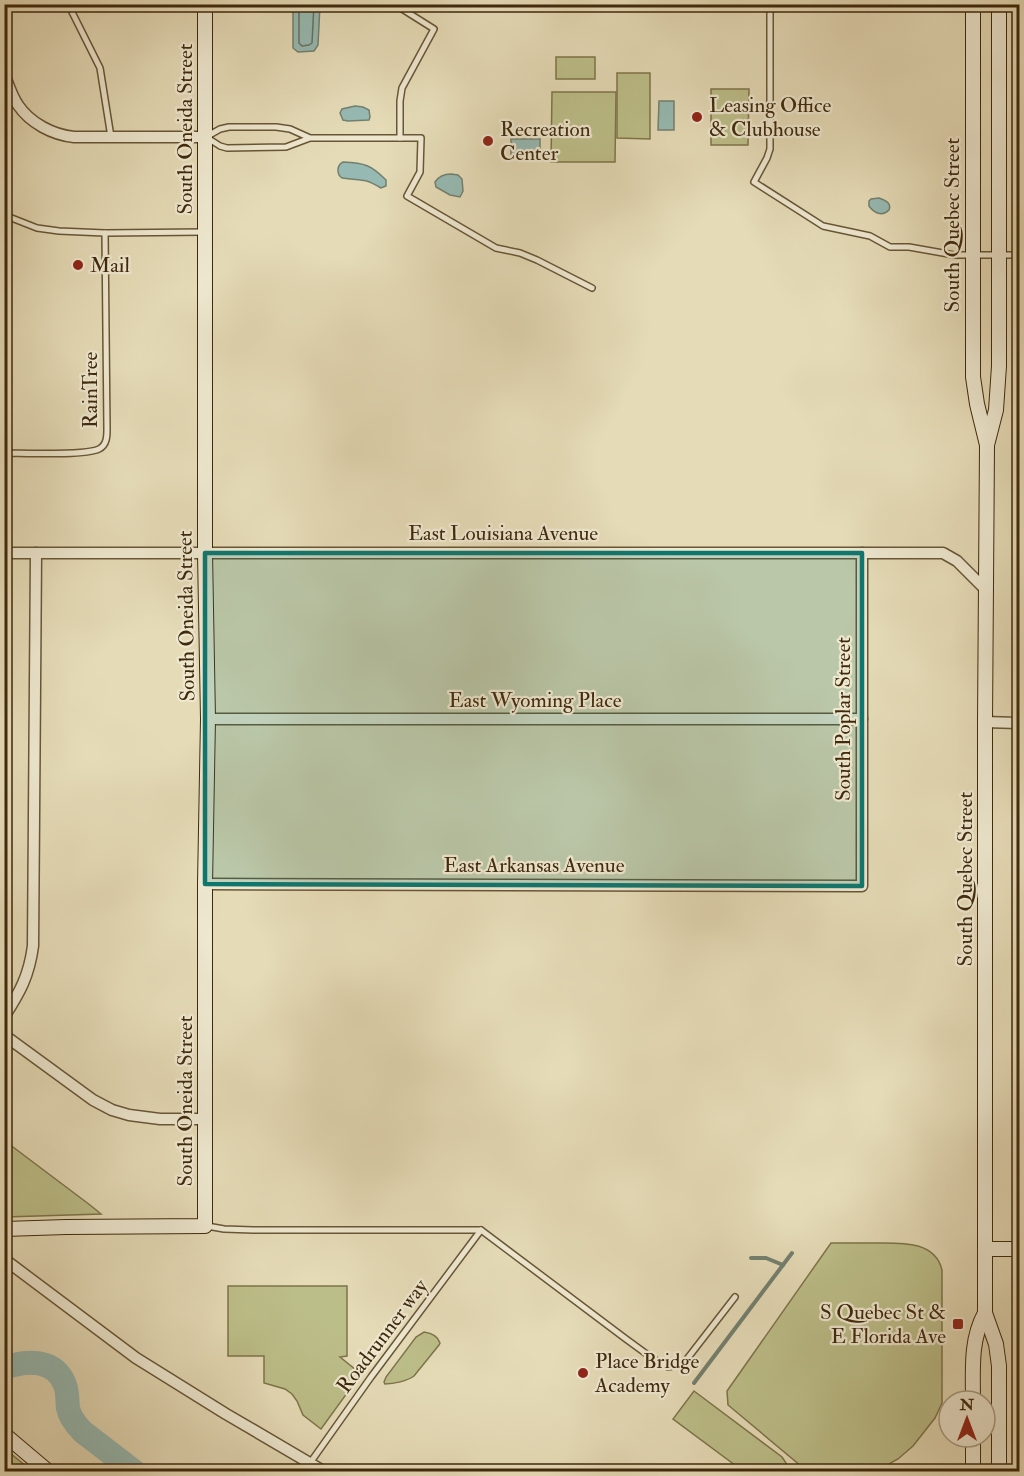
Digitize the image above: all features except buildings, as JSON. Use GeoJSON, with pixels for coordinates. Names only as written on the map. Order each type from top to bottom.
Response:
{"type":"FeatureCollection","features":[{"type":"Feature","properties":{"kind":"main road","name":"South Oneida Street"},"geometry":{"type":"LineString","coordinates":[[205,1226],[208,720],[206,4]]}},
{"type":"Feature","properties":{"kind":"main road","name":"South Quebec Street"},"geometry":{"type":"LineString","coordinates":[[973,4],[974,382],[987,445],[986,1313],[996,1344],[999,1366],[999,1472]]}},
{"type":"Feature","properties":{"kind":"main road","name":"South Quebec Street"},"geometry":{"type":"LineString","coordinates":[[987,445],[996,410],[999,384],[999,4]]}},
{"type":"Feature","properties":{"kind":"main road"},"geometry":{"type":"LineString","coordinates":[[4,1229],[205,1226]]}},
{"type":"Feature","properties":{"kind":"main road"},"geometry":{"type":"LineString","coordinates":[[986,1249],[1020,1249]]}},
{"type":"Feature","properties":{"kind":"main road","name":"South Quebec Street"},"geometry":{"type":"LineString","coordinates":[[973,1389],[974,1342],[977,1330],[986,1313]]}},
{"type":"Feature","properties":{"kind":"main road"},"geometry":{"type":"LineString","coordinates":[[4,1434],[46,1471]]}},
{"type":"Feature","properties":{"kind":"main road"},"geometry":{"type":"LineString","coordinates":[[973,1449],[973,1472]]}},
{"type":"Feature","properties":{"kind":"street"},"geometry":{"type":"LineString","coordinates":[[4,75],[18,105],[30,118],[41,126],[67,136],[206,137]]}},
{"type":"Feature","properties":{"kind":"street","name":"East Louisiana Avenue"},"geometry":{"type":"LineString","coordinates":[[4,553],[943,553],[957,561],[987,591]]}},
{"type":"Feature","properties":{"kind":"street"},"geometry":{"type":"LineString","coordinates":[[4,1017],[19,995],[27,974],[33,946],[36,553]]}},
{"type":"Feature","properties":{"kind":"street","name":"South Poplar Street"},"geometry":{"type":"LineString","coordinates":[[862,553],[862,886]]}},
{"type":"Feature","properties":{"kind":"street","name":"East Wyoming Place"},"geometry":{"type":"LineString","coordinates":[[208,720],[862,719]]}},
{"type":"Feature","properties":{"kind":"street"},"geometry":{"type":"LineString","coordinates":[[986,723],[1020,723]]}},
{"type":"Feature","properties":{"kind":"street","name":"East Arkansas Avenue"},"geometry":{"type":"LineString","coordinates":[[206,884],[862,886]]}},
{"type":"Feature","properties":{"kind":"street"},"geometry":{"type":"LineString","coordinates":[[4,1035],[93,1100],[112,1110],[160,1119],[206,1119]]}},
{"type":"Feature","properties":{"kind":"street"},"geometry":{"type":"LineString","coordinates":[[4,1259],[136,1358],[325,1472]]}},
{"type":"Feature","properties":{"kind":"lane"},"geometry":{"type":"LineString","coordinates":[[68,4],[100,68],[111,137]]}},
{"type":"Feature","properties":{"kind":"lane"},"geometry":{"type":"LineString","coordinates":[[400,4],[399,7],[434,29],[402,88],[400,138]]}},
{"type":"Feature","properties":{"kind":"lane"},"geometry":{"type":"LineString","coordinates":[[770,4],[770,149],[754,182],[826,228],[870,236],[890,247],[913,248],[951,255],[1020,255]]}},
{"type":"Feature","properties":{"kind":"lane"},"geometry":{"type":"LineString","coordinates":[[310,138],[290,129],[276,127],[229,127],[206,137],[227,148],[284,148],[310,138],[421,138],[420,172],[407,196],[496,248],[520,253],[537,260],[592,288]]}},
{"type":"Feature","properties":{"kind":"lane"},"geometry":{"type":"LineString","coordinates":[[4,215],[48,230],[105,233],[206,232]]}},
{"type":"Feature","properties":{"kind":"lane","name":"RainTree"},"geometry":{"type":"LineString","coordinates":[[4,453],[86,452],[99,449],[104,444],[107,429],[105,233]]}},
{"type":"Feature","properties":{"kind":"lane"},"geometry":{"type":"LineString","coordinates":[[205,1226],[263,1230],[481,1230],[651,1358],[668,1367],[681,1365],[687,1359],[735,1297]]}},
{"type":"Feature","properties":{"kind":"lane","name":"Roadrunner way"},"geometry":{"type":"LineString","coordinates":[[310,1463],[481,1230]]}},
{"type":"Feature","properties":{"kind":"highlighted area"},"geometry":{"type":"Polygon","coordinates":[[[205,553],[862,553],[862,886],[205,884],[205,553]]]}},
{"type":"Feature","properties":{"kind":"green space"},"geometry":{"type":"Polygon","coordinates":[[[556,57],[595,57],[595,79],[556,79],[556,57]]]}},
{"type":"Feature","properties":{"kind":"green space"},"geometry":{"type":"Polygon","coordinates":[[[617,73],[650,73],[650,139],[617,138],[617,73]]]}},
{"type":"Feature","properties":{"kind":"green space"},"geometry":{"type":"Polygon","coordinates":[[[711,89],[749,89],[748,145],[711,145],[711,89]]]}},
{"type":"Feature","properties":{"kind":"green space"},"geometry":{"type":"Polygon","coordinates":[[[552,92],[616,92],[615,162],[551,162],[552,92]]]}},
{"type":"Feature","properties":{"kind":"green space"},"geometry":{"type":"Polygon","coordinates":[[[5,1141],[90,1205],[101,1214],[5,1217],[5,1141]]]}},
{"type":"Feature","properties":{"kind":"green space"},"geometry":{"type":"Polygon","coordinates":[[[831,1243],[915,1245],[932,1253],[938,1260],[942,1270],[942,1389],[937,1389],[935,1418],[913,1446],[898,1459],[873,1472],[807,1471],[728,1405],[727,1391],[831,1243]]]}},
{"type":"Feature","properties":{"kind":"green space"},"geometry":{"type":"Polygon","coordinates":[[[228,1286],[347,1286],[347,1356],[340,1357],[361,1374],[321,1429],[303,1415],[292,1394],[285,1389],[264,1383],[264,1356],[228,1356],[228,1286]]]}},
{"type":"Feature","properties":{"kind":"green space"},"geometry":{"type":"Polygon","coordinates":[[[424,1332],[436,1337],[439,1345],[414,1376],[400,1382],[385,1384],[386,1377],[416,1337],[424,1332]]]}},
{"type":"Feature","properties":{"kind":"green space"},"geometry":{"type":"Polygon","coordinates":[[[694,1391],[782,1457],[787,1471],[743,1471],[673,1419],[694,1391]]]}},
{"type":"Feature","properties":{"kind":"green space"},"geometry":{"type":"Polygon","coordinates":[[[5,1449],[32,1471],[5,1471],[5,1449]]]}},
{"type":"Feature","properties":{"kind":"water"},"geometry":{"type":"Polygon","coordinates":[[[293,5],[320,5],[318,45],[314,51],[298,52],[293,48],[293,5]]]}},
{"type":"Feature","properties":{"kind":"water"},"geometry":{"type":"Polygon","coordinates":[[[659,101],[674,101],[674,130],[658,130],[659,101]]]}},
{"type":"Feature","properties":{"kind":"water"},"geometry":{"type":"Polygon","coordinates":[[[355,106],[369,110],[369,120],[343,120],[340,113],[342,109],[355,106]]]}},
{"type":"Feature","properties":{"kind":"water"},"geometry":{"type":"Polygon","coordinates":[[[511,139],[540,139],[540,154],[511,154],[511,139]]]}},
{"type":"Feature","properties":{"kind":"water"},"geometry":{"type":"Polygon","coordinates":[[[343,162],[362,164],[372,168],[386,180],[386,186],[381,188],[366,181],[342,178],[338,170],[339,165],[343,162]]]}},
{"type":"Feature","properties":{"kind":"water"},"geometry":{"type":"Polygon","coordinates":[[[451,174],[458,175],[462,179],[463,191],[460,197],[450,195],[436,187],[435,182],[438,178],[451,174]]]}},
{"type":"Feature","properties":{"kind":"water"},"geometry":{"type":"Polygon","coordinates":[[[879,198],[890,205],[889,210],[881,214],[873,211],[869,206],[871,199],[879,198]]]}},
{"type":"Feature","properties":{"kind":"waterway"},"geometry":{"type":"LineString","coordinates":[[694,1383],[792,1253]]}},
{"type":"Feature","properties":{"kind":"waterway"},"geometry":{"type":"LineString","coordinates":[[751,1258],[766,1258],[783,1265]]}},
{"type":"Feature","properties":{"kind":"waterway"},"geometry":{"type":"LineString","coordinates":[[4,1368],[21,1363],[39,1363],[54,1370],[65,1385],[69,1412],[76,1424],[135,1472]]}},
{"type":"Feature","properties":{"kind":"place","name":"Leasing Office & Clubhouse"},"geometry":{"type":"Point","coordinates":[697,117]}},
{"type":"Feature","properties":{"kind":"place","name":"Recreation Center"},"geometry":{"type":"Point","coordinates":[488,141]}},
{"type":"Feature","properties":{"kind":"place","name":"Mail"},"geometry":{"type":"Point","coordinates":[78,265]}},
{"type":"Feature","properties":{"kind":"place","name":"S Quebec St & E Florida Ave"},"geometry":{"type":"Point","coordinates":[958,1324]}},
{"type":"Feature","properties":{"kind":"place","name":"Place Bridge Academy"},"geometry":{"type":"Point","coordinates":[583,1373]}}]}
